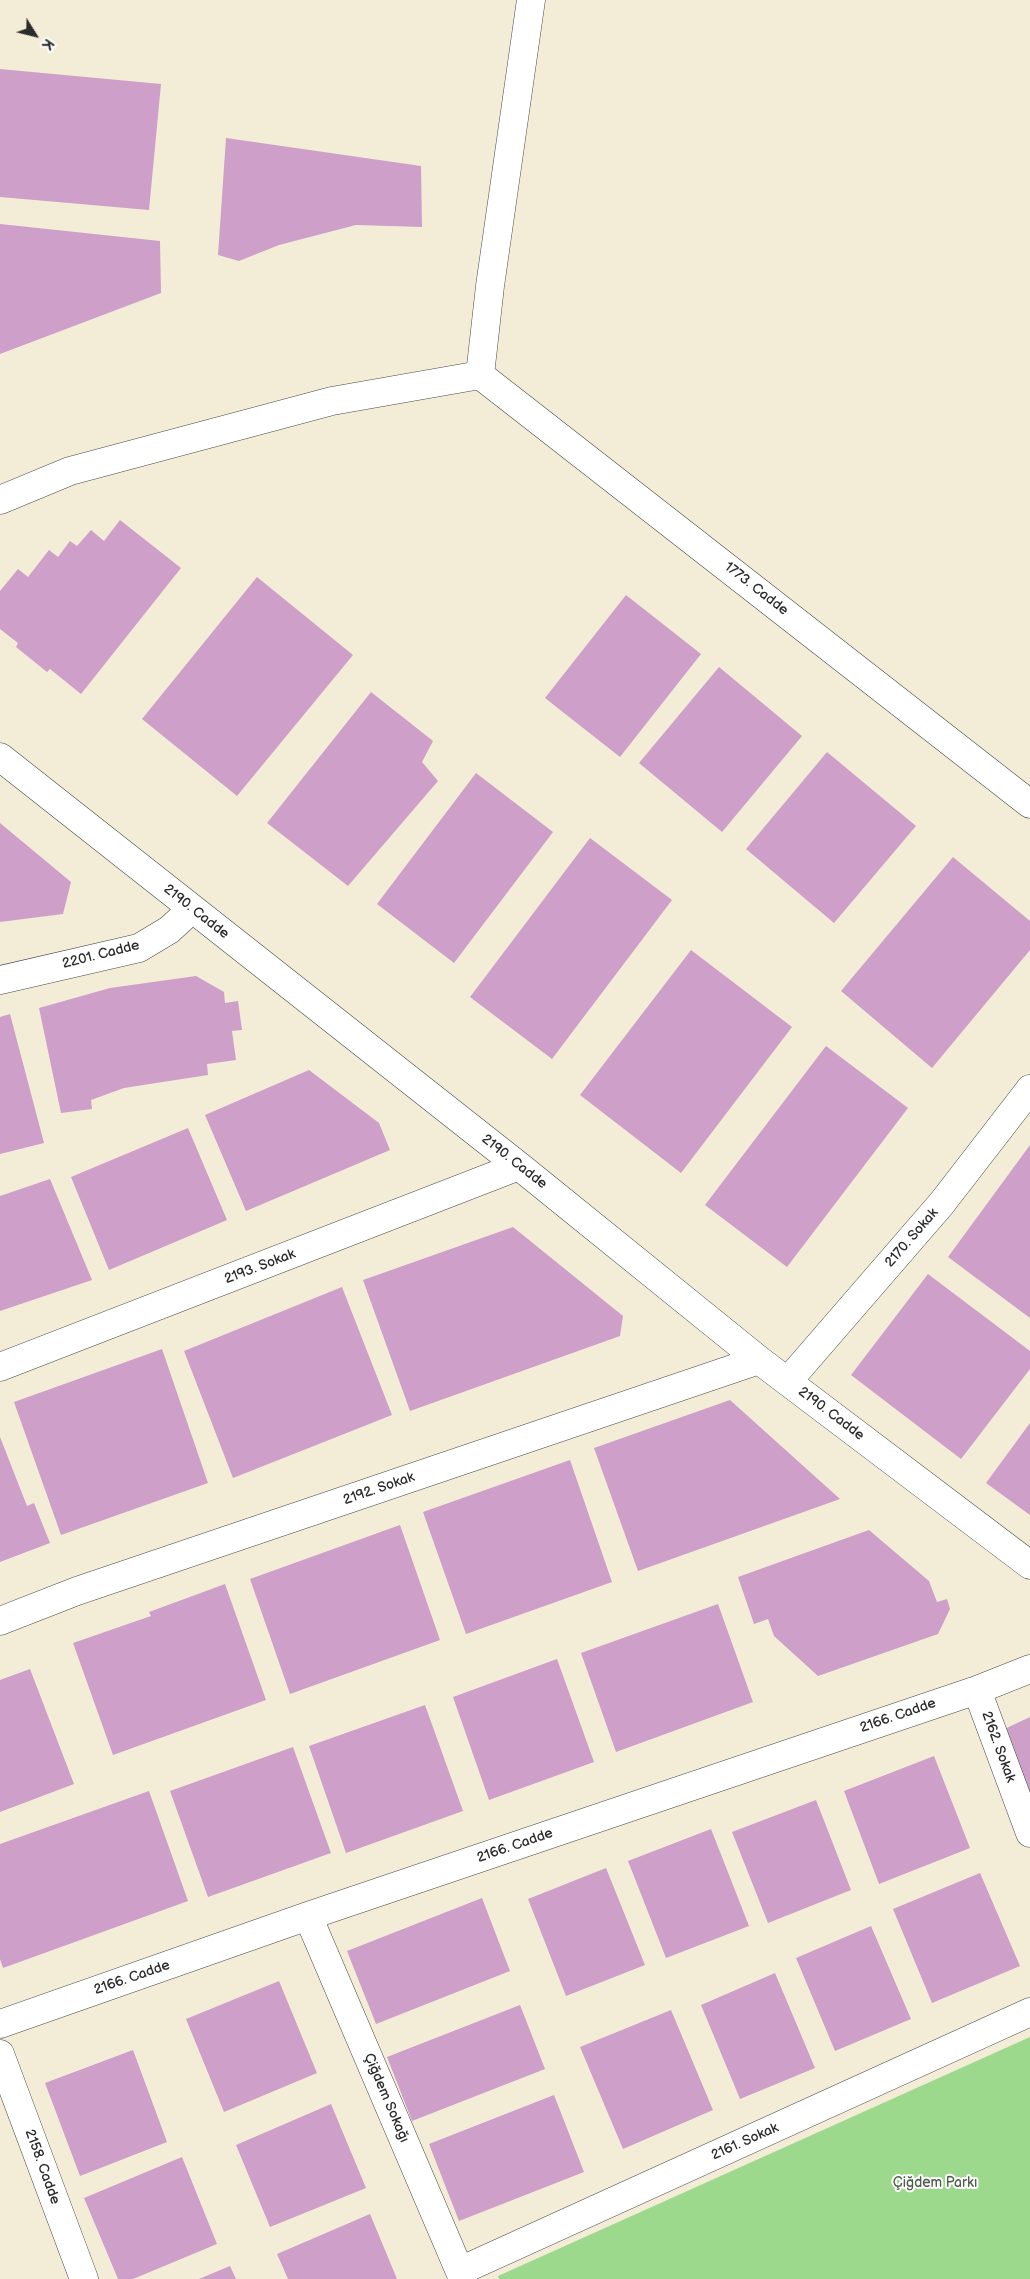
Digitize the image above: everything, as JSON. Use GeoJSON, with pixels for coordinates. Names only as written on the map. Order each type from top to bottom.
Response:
{"type":"FeatureCollection","features":[{"type":"Feature","properties":{"kind":"street"},"geometry":{"type":"LineString","coordinates":[[0,500],[70,471],[332,402],[480,375],[490,286],[531,0]]}},
{"type":"Feature","properties":{"kind":"street","name":"1773. Cadde"},"geometry":{"type":"LineString","coordinates":[[480,375],[1030,804]]}},
{"type":"Feature","properties":{"kind":"street","name":"2190. Cadde"},"geometry":{"type":"LineString","coordinates":[[0,757],[519,1166],[759,1360],[1030,1565]]}},
{"type":"Feature","properties":{"kind":"street","name":"2201. Cadde"},"geometry":{"type":"LineString","coordinates":[[0,980],[139,948],[169,930],[192,909]]}},
{"type":"Feature","properties":{"kind":"street","name":"2170. Sokak"},"geometry":{"type":"LineString","coordinates":[[788,1381],[942,1203],[1030,1089]]}},
{"type":"Feature","properties":{"kind":"street","name":"2193. Sokak"},"geometry":{"type":"LineString","coordinates":[[0,1367],[519,1166]]}},
{"type":"Feature","properties":{"kind":"street","name":"2192. Sokak"},"geometry":{"type":"LineString","coordinates":[[0,1621],[86,1588],[759,1360]]}},
{"type":"Feature","properties":{"kind":"street","name":"2166. Cadde"},"geometry":{"type":"LineString","coordinates":[[0,2024],[308,1916],[976,1690],[1030,1669]]}},
{"type":"Feature","properties":{"kind":"street","name":"2162. Sokak"},"geometry":{"type":"LineString","coordinates":[[976,1690],[1030,1833]]}},
{"type":"Feature","properties":{"kind":"street","name":"Çiğdem Sokağı"},"geometry":{"type":"LineString","coordinates":[[308,1916],[461,2275]]}},
{"type":"Feature","properties":{"kind":"street","name":"2161. Sokak"},"geometry":{"type":"LineString","coordinates":[[461,2275],[1030,2012]]}},
{"type":"Feature","properties":{"kind":"street","name":"2158. Cadde"},"geometry":{"type":"LineString","coordinates":[[0,2054],[84,2279]]}},
{"type":"Feature","properties":{"kind":"green space","name":"Çiğdem Parkı"},"geometry":{"type":"Polygon","coordinates":[[[1030,2037],[1030,2279],[499,2279],[498,2276],[1030,2037]]]}},
{"type":"Feature","properties":{"kind":"building"},"geometry":{"type":"Polygon","coordinates":[[[0,69],[161,84],[149,210],[0,197],[0,69]]]}},
{"type":"Feature","properties":{"kind":"building"},"geometry":{"type":"Polygon","coordinates":[[[226,138],[421,166],[422,227],[356,225],[279,245],[239,261],[218,255],[226,138]]]}},
{"type":"Feature","properties":{"kind":"building"},"geometry":{"type":"Polygon","coordinates":[[[0,224],[160,241],[161,293],[0,354],[0,224]]]}},
{"type":"Feature","properties":{"kind":"building"},"geometry":{"type":"Polygon","coordinates":[[[120,520],[181,568],[81,694],[50,669],[47,672],[16,647],[18,643],[0,629],[0,591],[18,569],[28,577],[49,550],[58,557],[70,541],[77,546],[91,530],[104,541],[120,520]]]}},
{"type":"Feature","properties":{"kind":"building"},"geometry":{"type":"Polygon","coordinates":[[[257,577],[353,655],[237,796],[142,719],[257,577]]]}},
{"type":"Feature","properties":{"kind":"building"},"geometry":{"type":"Polygon","coordinates":[[[626,595],[701,654],[620,757],[545,698],[626,595]]]}},
{"type":"Feature","properties":{"kind":"building"},"geometry":{"type":"Polygon","coordinates":[[[719,667],[802,736],[722,832],[639,763],[719,667]]]}},
{"type":"Feature","properties":{"kind":"building"},"geometry":{"type":"Polygon","coordinates":[[[371,692],[433,741],[422,762],[438,781],[348,886],[267,823],[371,692]]]}},
{"type":"Feature","properties":{"kind":"building"},"geometry":{"type":"Polygon","coordinates":[[[827,752],[916,826],[834,923],[746,849],[827,752]]]}},
{"type":"Feature","properties":{"kind":"building"},"geometry":{"type":"Polygon","coordinates":[[[476,773],[553,832],[454,963],[377,904],[476,773]]]}},
{"type":"Feature","properties":{"kind":"building"},"geometry":{"type":"Polygon","coordinates":[[[0,823],[71,882],[63,914],[0,922],[0,823]]]}},
{"type":"Feature","properties":{"kind":"building"},"geometry":{"type":"Polygon","coordinates":[[[590,838],[672,900],[552,1059],[470,997],[590,838]]]}},
{"type":"Feature","properties":{"kind":"building"},"geometry":{"type":"Polygon","coordinates":[[[953,857],[1030,921],[1030,950],[932,1068],[841,991],[953,857]]]}},
{"type":"Feature","properties":{"kind":"building"},"geometry":{"type":"Polygon","coordinates":[[[691,950],[792,1027],[681,1173],[580,1095],[691,950]]]}},
{"type":"Feature","properties":{"kind":"building"},"geometry":{"type":"Polygon","coordinates":[[[196,976],[224,992],[225,1003],[238,1001],[242,1030],[232,1031],[236,1060],[207,1064],[208,1075],[124,1088],[91,1100],[92,1109],[61,1113],[39,1008],[110,988],[196,976]]]}},
{"type":"Feature","properties":{"kind":"building"},"geometry":{"type":"Polygon","coordinates":[[[10,1014],[44,1143],[0,1154],[0,1017],[10,1014]]]}},
{"type":"Feature","properties":{"kind":"building"},"geometry":{"type":"Polygon","coordinates":[[[826,1046],[908,1108],[787,1267],[705,1205],[826,1046]]]}},
{"type":"Feature","properties":{"kind":"building"},"geometry":{"type":"Polygon","coordinates":[[[309,1070],[379,1123],[390,1150],[246,1211],[205,1115],[309,1070]]]}},
{"type":"Feature","properties":{"kind":"building"},"geometry":{"type":"Polygon","coordinates":[[[188,1128],[227,1220],[109,1270],[71,1177],[188,1128]]]}},
{"type":"Feature","properties":{"kind":"building"},"geometry":{"type":"Polygon","coordinates":[[[1030,1145],[1030,1318],[948,1257],[1030,1145]]]}},
{"type":"Feature","properties":{"kind":"building"},"geometry":{"type":"Polygon","coordinates":[[[50,1179],[92,1280],[0,1311],[0,1196],[50,1179]]]}},
{"type":"Feature","properties":{"kind":"building"},"geometry":{"type":"Polygon","coordinates":[[[513,1227],[623,1316],[620,1336],[410,1411],[363,1280],[513,1227]]]}},
{"type":"Feature","properties":{"kind":"building"},"geometry":{"type":"Polygon","coordinates":[[[928,1274],[1030,1351],[1030,1369],[961,1459],[851,1375],[928,1274]]]}},
{"type":"Feature","properties":{"kind":"building"},"geometry":{"type":"Polygon","coordinates":[[[342,1287],[392,1415],[233,1478],[184,1351],[342,1287]]]}},
{"type":"Feature","properties":{"kind":"building"},"geometry":{"type":"Polygon","coordinates":[[[162,1349],[208,1483],[61,1535],[14,1402],[162,1349]]]}},
{"type":"Feature","properties":{"kind":"building"},"geometry":{"type":"Polygon","coordinates":[[[730,1400],[840,1499],[638,1571],[594,1448],[730,1400]]]}},
{"type":"Feature","properties":{"kind":"building"},"geometry":{"type":"Polygon","coordinates":[[[1030,1423],[1030,1515],[986,1483],[1030,1423]]]}},
{"type":"Feature","properties":{"kind":"building"},"geometry":{"type":"Polygon","coordinates":[[[0,1437],[27,1506],[34,1503],[50,1543],[0,1562],[0,1437]]]}},
{"type":"Feature","properties":{"kind":"building"},"geometry":{"type":"Polygon","coordinates":[[[570,1460],[612,1582],[466,1634],[423,1512],[570,1460]]]}},
{"type":"Feature","properties":{"kind":"building"},"geometry":{"type":"Polygon","coordinates":[[[400,1525],[440,1640],[290,1694],[250,1579],[400,1525]]]}},
{"type":"Feature","properties":{"kind":"building"},"geometry":{"type":"Polygon","coordinates":[[[869,1530],[929,1581],[937,1602],[947,1599],[950,1609],[938,1634],[818,1676],[774,1636],[768,1619],[754,1624],[738,1577],[869,1530]]]}},
{"type":"Feature","properties":{"kind":"building"},"geometry":{"type":"Polygon","coordinates":[[[225,1584],[266,1700],[113,1755],[73,1643],[151,1616],[149,1612],[225,1584]]]}},
{"type":"Feature","properties":{"kind":"building"},"geometry":{"type":"Polygon","coordinates":[[[718,1604],[753,1702],[616,1752],[581,1653],[718,1604]]]}},
{"type":"Feature","properties":{"kind":"building"},"geometry":{"type":"Polygon","coordinates":[[[557,1659],[594,1762],[489,1800],[453,1697],[557,1659]]]}},
{"type":"Feature","properties":{"kind":"building"},"geometry":{"type":"Polygon","coordinates":[[[30,1669],[74,1784],[0,1812],[0,1680],[30,1669]]]}},
{"type":"Feature","properties":{"kind":"building"},"geometry":{"type":"Polygon","coordinates":[[[425,1705],[463,1811],[346,1853],[309,1746],[425,1705]]]}},
{"type":"Feature","properties":{"kind":"building"},"geometry":{"type":"Polygon","coordinates":[[[1030,1717],[1030,1804],[998,1732],[1030,1717]]]}},
{"type":"Feature","properties":{"kind":"building"},"geometry":{"type":"Polygon","coordinates":[[[293,1747],[331,1853],[208,1897],[170,1791],[293,1747]]]}},
{"type":"Feature","properties":{"kind":"building"},"geometry":{"type":"Polygon","coordinates":[[[934,1756],[970,1848],[879,1884],[844,1791],[934,1756]]]}},
{"type":"Feature","properties":{"kind":"building"},"geometry":{"type":"Polygon","coordinates":[[[149,1791],[188,1901],[3,1968],[0,1959],[0,1844],[149,1791]]]}},
{"type":"Feature","properties":{"kind":"building"},"geometry":{"type":"Polygon","coordinates":[[[816,1800],[851,1890],[768,1923],[732,1832],[816,1800]]]}},
{"type":"Feature","properties":{"kind":"building"},"geometry":{"type":"Polygon","coordinates":[[[711,1829],[749,1926],[666,1958],[628,1861],[711,1829]]]}},
{"type":"Feature","properties":{"kind":"building"},"geometry":{"type":"Polygon","coordinates":[[[606,1868],[645,1965],[566,1996],[528,1899],[606,1868]]]}},
{"type":"Feature","properties":{"kind":"building"},"geometry":{"type":"Polygon","coordinates":[[[980,1873],[1020,1966],[932,2003],[893,1909],[980,1873]]]}},
{"type":"Feature","properties":{"kind":"building"},"geometry":{"type":"Polygon","coordinates":[[[482,1898],[510,1971],[376,2024],[347,1951],[482,1898]]]}},
{"type":"Feature","properties":{"kind":"building"},"geometry":{"type":"Polygon","coordinates":[[[871,1926],[911,2019],[835,2051],[796,1958],[871,1926]]]}},
{"type":"Feature","properties":{"kind":"building"},"geometry":{"type":"Polygon","coordinates":[[[775,1973],[815,2068],[740,2099],[701,2005],[775,1973]]]}},
{"type":"Feature","properties":{"kind":"building"},"geometry":{"type":"Polygon","coordinates":[[[279,1981],[317,2073],[224,2112],[186,2019],[279,1981]]]}},
{"type":"Feature","properties":{"kind":"building"},"geometry":{"type":"Polygon","coordinates":[[[520,2005],[545,2069],[412,2121],[387,2057],[520,2005]]]}},
{"type":"Feature","properties":{"kind":"building"},"geometry":{"type":"Polygon","coordinates":[[[671,2010],[713,2110],[623,2149],[580,2047],[671,2010]]]}},
{"type":"Feature","properties":{"kind":"building"},"geometry":{"type":"Polygon","coordinates":[[[133,2050],[167,2142],[80,2176],[45,2083],[133,2050]]]}},
{"type":"Feature","properties":{"kind":"building"},"geometry":{"type":"Polygon","coordinates":[[[554,2095],[584,2172],[459,2221],[429,2144],[554,2095]]]}},
{"type":"Feature","properties":{"kind":"building"},"geometry":{"type":"Polygon","coordinates":[[[331,2104],[366,2188],[270,2227],[236,2145],[331,2104]]]}},
{"type":"Feature","properties":{"kind":"building"},"geometry":{"type":"Polygon","coordinates":[[[182,2157],[217,2244],[133,2279],[118,2279],[84,2198],[182,2157]]]}},
{"type":"Feature","properties":{"kind":"building"},"geometry":{"type":"Polygon","coordinates":[[[370,2214],[397,2279],[288,2279],[277,2254],[370,2214]]]}},
{"type":"Feature","properties":{"kind":"building"},"geometry":{"type":"Polygon","coordinates":[[[230,2266],[236,2279],[199,2279],[230,2266]]]}}]}
